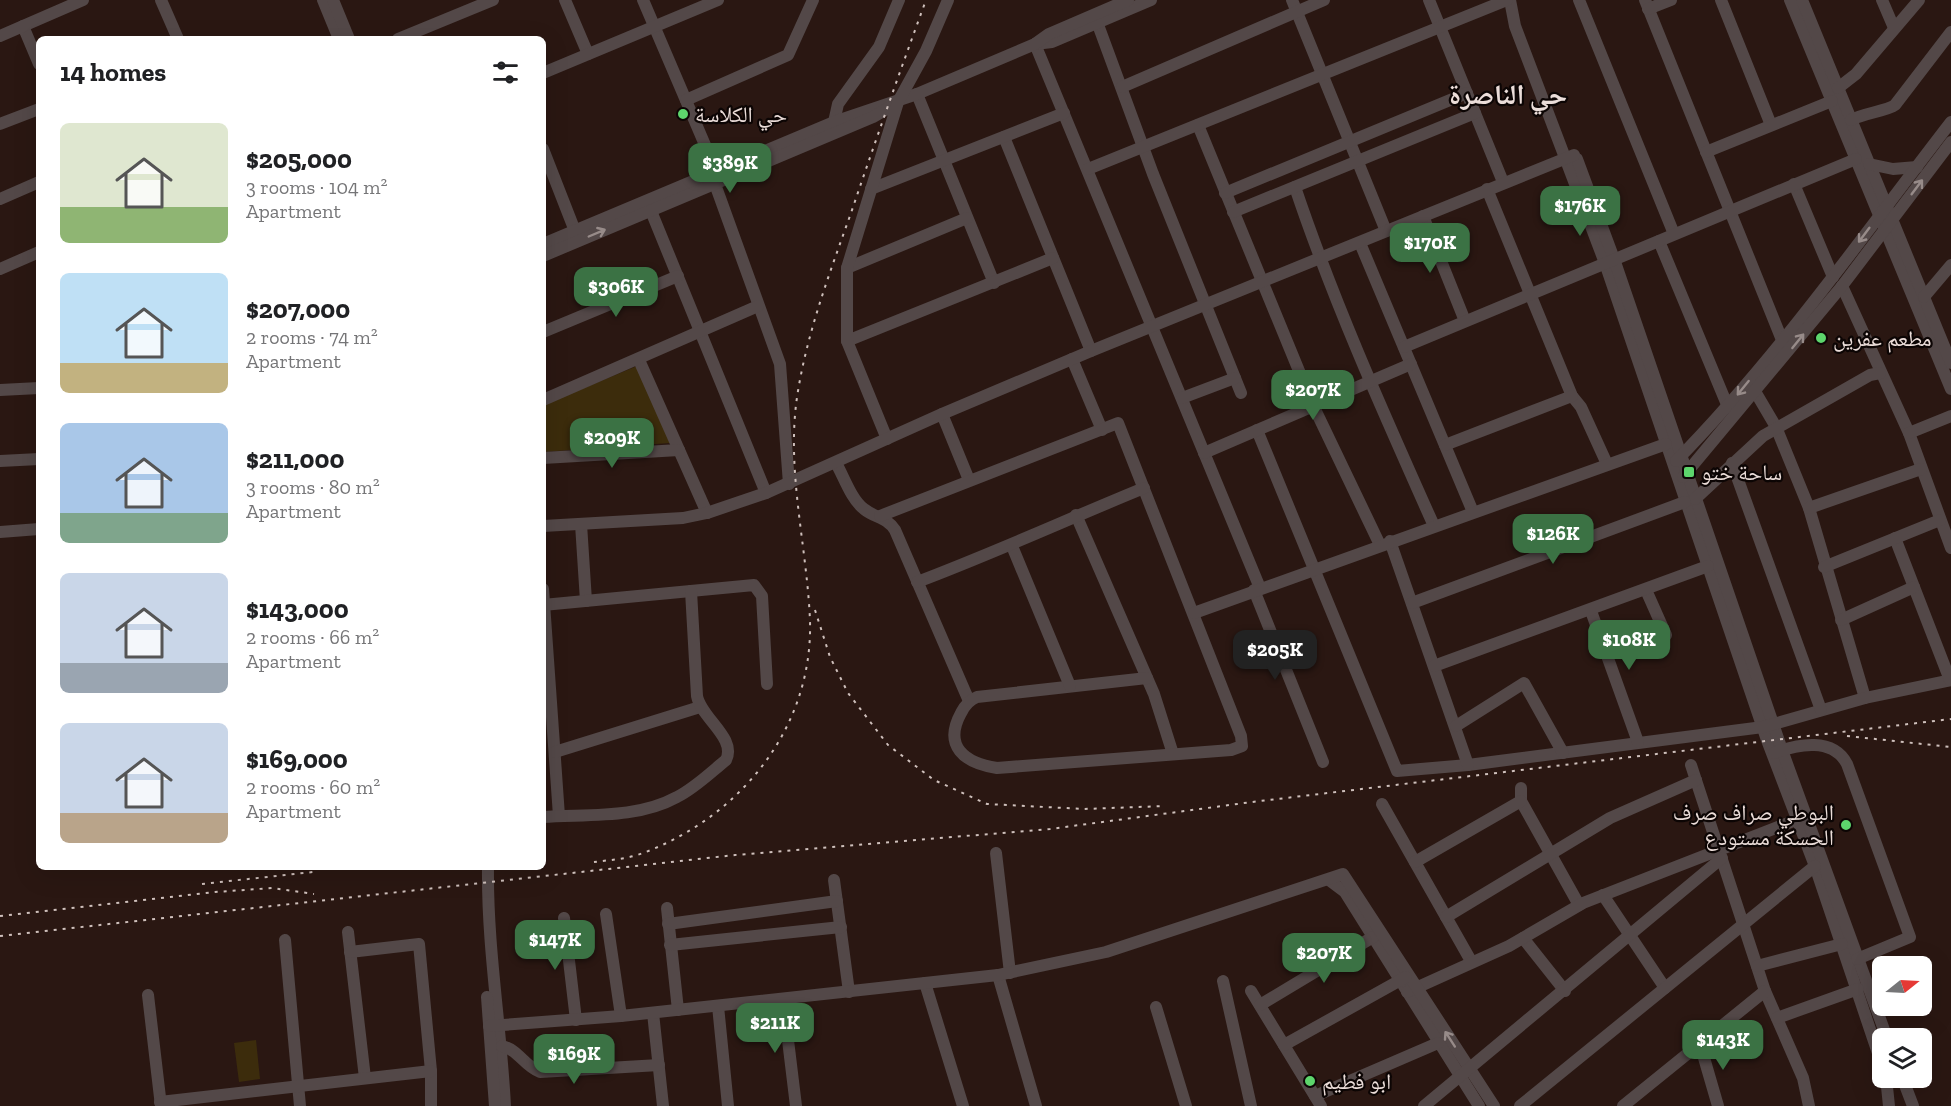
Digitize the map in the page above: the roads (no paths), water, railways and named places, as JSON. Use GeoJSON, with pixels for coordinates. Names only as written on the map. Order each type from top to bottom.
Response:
{"type":"FeatureCollection","features":[{"type":"Feature","properties":{"kind":"street"},"geometry":{"type":"LineString","coordinates":[[0,36],[83,0]]}},
{"type":"Feature","properties":{"kind":"street"},"geometry":{"type":"LineString","coordinates":[[161,0],[177,36]]}},
{"type":"Feature","properties":{"kind":"street"},"geometry":{"type":"LineString","coordinates":[[323,0],[338,36]]}},
{"type":"Feature","properties":{"kind":"street"},"geometry":{"type":"LineString","coordinates":[[333,0],[348,36]]}},
{"type":"Feature","properties":{"kind":"street"},"geometry":{"type":"LineString","coordinates":[[405,36],[492,0]]}},
{"type":"Feature","properties":{"kind":"street"},"geometry":{"type":"LineString","coordinates":[[565,0],[588,54]]}},
{"type":"Feature","properties":{"kind":"street"},"geometry":{"type":"LineString","coordinates":[[643,0],[687,100],[716,178],[783,377],[789,484]]}},
{"type":"Feature","properties":{"kind":"street"},"geometry":{"type":"LineString","coordinates":[[546,72],[718,0]]}},
{"type":"Feature","properties":{"kind":"street"},"geometry":{"type":"LineString","coordinates":[[687,100],[788,55],[813,0]]}},
{"type":"Feature","properties":{"kind":"street"},"geometry":{"type":"LineString","coordinates":[[834,122],[838,104],[879,47],[899,0]]}},
{"type":"Feature","properties":{"kind":"street"},"geometry":{"type":"LineString","coordinates":[[887,439],[847,341],[847,268],[897,102],[926,51],[948,0]]}},
{"type":"Feature","properties":{"kind":"street"},"geometry":{"type":"LineString","coordinates":[[546,243],[873,117],[897,102],[1035,44],[1048,34],[1128,0]]}},
{"type":"Feature","properties":{"kind":"street"},"geometry":{"type":"LineString","coordinates":[[1035,44],[1048,44],[1151,0]]}},
{"type":"Feature","properties":{"kind":"street"},"geometry":{"type":"LineString","coordinates":[[1122,87],[1294,6],[1324,0]]}},
{"type":"Feature","properties":{"kind":"street"},"geometry":{"type":"LineString","coordinates":[[1430,0],[1503,182]]}},
{"type":"Feature","properties":{"kind":"street"},"geometry":{"type":"LineString","coordinates":[[1580,0],[1674,234]]}},
{"type":"Feature","properties":{"kind":"street"},"geometry":{"type":"LineString","coordinates":[[1671,0],[1647,4],[1782,340]]}},
{"type":"Feature","properties":{"kind":"street"},"geometry":{"type":"LineString","coordinates":[[1721,0],[1772,125]]}},
{"type":"Feature","properties":{"kind":"street"},"geometry":{"type":"LineString","coordinates":[[1790,0],[1856,159],[1883,210]]}},
{"type":"Feature","properties":{"kind":"street"},"geometry":{"type":"LineString","coordinates":[[1802,0],[1869,164],[1888,224],[1951,389]]}},
{"type":"Feature","properties":{"kind":"street"},"geometry":{"type":"LineString","coordinates":[[1882,0],[1894,28]]}},
{"type":"Feature","properties":{"kind":"street"},"geometry":{"type":"LineString","coordinates":[[1838,88],[1856,74],[1919,0]]}},
{"type":"Feature","properties":{"kind":"street"},"geometry":{"type":"LineString","coordinates":[[1088,170],[1440,27],[1512,1],[1610,261],[1683,478],[1708,566],[1768,726]]}},
{"type":"Feature","properties":{"kind":"street"},"geometry":{"type":"LineString","coordinates":[[1294,6],[1386,231]]}},
{"type":"Feature","properties":{"kind":"street"},"geometry":{"type":"LineString","coordinates":[[1097,22],[1241,393]]}},
{"type":"Feature","properties":{"kind":"street"},"geometry":{"type":"LineString","coordinates":[[24,26],[36,56]]}},
{"type":"Feature","properties":{"kind":"street"},"geometry":{"type":"LineString","coordinates":[[1851,120],[1895,105],[1951,32]]}},
{"type":"Feature","properties":{"kind":"street"},"geometry":{"type":"LineString","coordinates":[[1035,44],[1182,398],[1323,762]]}},
{"type":"Feature","properties":{"kind":"street"},"geometry":{"type":"LineString","coordinates":[[1225,193],[1467,93]]}},
{"type":"Feature","properties":{"kind":"street"},"geometry":{"type":"LineString","coordinates":[[917,94],[994,283]]}},
{"type":"Feature","properties":{"kind":"street"},"geometry":{"type":"LineString","coordinates":[[1706,152],[1832,101]]}},
{"type":"Feature","properties":{"kind":"street"},"geometry":{"type":"LineString","coordinates":[[546,255],[651,211],[834,122],[877,106],[897,102]]}},
{"type":"Feature","properties":{"kind":"street"},"geometry":{"type":"LineString","coordinates":[[0,124],[36,110]]}},
{"type":"Feature","properties":{"kind":"street"},"geometry":{"type":"LineString","coordinates":[[871,189],[1064,113]]}},
{"type":"Feature","properties":{"kind":"street"},"geometry":{"type":"LineString","coordinates":[[1233,212],[1475,113]]}},
{"type":"Feature","properties":{"kind":"street"},"geometry":{"type":"LineString","coordinates":[[1677,460],[1728,407],[1833,277],[1951,122]]}},
{"type":"Feature","properties":{"kind":"street"},"geometry":{"type":"LineString","coordinates":[[1198,125],[1260,282],[1313,405],[1385,543],[1412,603],[1468,765]]}},
{"type":"Feature","properties":{"kind":"street"},"geometry":{"type":"LineString","coordinates":[[1004,137],[1091,351]]}},
{"type":"Feature","properties":{"kind":"street"},"geometry":{"type":"LineString","coordinates":[[1683,478],[1756,393],[1842,286],[1951,142]]}},
{"type":"Feature","properties":{"kind":"street"},"geometry":{"type":"LineString","coordinates":[[546,526],[669,519],[707,513],[766,493],[942,414],[1091,351],[1571,156]]}},
{"type":"Feature","properties":{"kind":"street"},"geometry":{"type":"LineString","coordinates":[[546,157],[575,231]]}},
{"type":"Feature","properties":{"kind":"street"},"geometry":{"type":"LineString","coordinates":[[1404,347],[1856,159]]}},
{"type":"Feature","properties":{"kind":"street"},"geometry":{"type":"LineString","coordinates":[[1869,164],[1893,169],[1917,167]]}},
{"type":"Feature","properties":{"kind":"street"},"geometry":{"type":"LineString","coordinates":[[0,199],[36,183]]}},
{"type":"Feature","properties":{"kind":"street"},"geometry":{"type":"LineString","coordinates":[[1794,184],[1833,277]]}},
{"type":"Feature","properties":{"kind":"street"},"geometry":{"type":"LineString","coordinates":[[1295,187],[1319,258],[1369,382],[1434,526]]}},
{"type":"Feature","properties":{"kind":"street"},"geometry":{"type":"LineString","coordinates":[[1487,189],[1572,396],[1581,407],[1607,464]]}},
{"type":"Feature","properties":{"kind":"street"},"geometry":{"type":"LineString","coordinates":[[651,211],[766,493]]}},
{"type":"Feature","properties":{"kind":"street"},"geometry":{"type":"LineString","coordinates":[[1423,216],[1465,321]]}},
{"type":"Feature","properties":{"kind":"street"},"geometry":{"type":"LineString","coordinates":[[847,268],[967,218]]}},
{"type":"Feature","properties":{"kind":"street"},"geometry":{"type":"LineString","coordinates":[[1888,224],[1924,297],[1951,363]]}},
{"type":"Feature","properties":{"kind":"street"},"geometry":{"type":"LineString","coordinates":[[1659,241],[1728,407]]}},
{"type":"Feature","properties":{"kind":"street"},"geometry":{"type":"LineString","coordinates":[[1360,243],[1473,512]]}},
{"type":"Feature","properties":{"kind":"street"},"geometry":{"type":"LineString","coordinates":[[0,269],[36,253]]}},
{"type":"Feature","properties":{"kind":"street"},"geometry":{"type":"LineString","coordinates":[[847,341],[1053,258]]}},
{"type":"Feature","properties":{"kind":"street"},"geometry":{"type":"LineString","coordinates":[[1610,261],[1666,444],[1677,460]]}},
{"type":"Feature","properties":{"kind":"street"},"geometry":{"type":"LineString","coordinates":[[1924,297],[1951,265]]}},
{"type":"Feature","properties":{"kind":"street"},"geometry":{"type":"LineString","coordinates":[[546,331],[678,276]]}},
{"type":"Feature","properties":{"kind":"street"},"geometry":{"type":"LineString","coordinates":[[1842,286],[1909,433],[1951,548]]}},
{"type":"Feature","properties":{"kind":"street"},"geometry":{"type":"LineString","coordinates":[[546,399],[701,333],[758,306]]}},
{"type":"Feature","properties":{"kind":"street"},"geometry":{"type":"LineString","coordinates":[[1072,359],[1102,430]]}},
{"type":"Feature","properties":{"kind":"street"},"geometry":{"type":"LineString","coordinates":[[639,360],[707,513]]}},
{"type":"Feature","properties":{"kind":"street"},"geometry":{"type":"LineString","coordinates":[[1204,453],[1411,364]]}},
{"type":"Feature","properties":{"kind":"street"},"geometry":{"type":"LineString","coordinates":[[1412,603],[1690,501],[1776,427],[1870,375],[1880,373]]}},
{"type":"Feature","properties":{"kind":"street"},"geometry":{"type":"LineString","coordinates":[[1182,398],[1235,378]]}},
{"type":"Feature","properties":{"kind":"street"},"geometry":{"type":"LineString","coordinates":[[0,390],[36,388]]}},
{"type":"Feature","properties":{"kind":"street"},"geometry":{"type":"LineString","coordinates":[[1756,393],[1776,427],[1809,508],[1824,567],[1865,699]]}},
{"type":"Feature","properties":{"kind":"street"},"geometry":{"type":"LineString","coordinates":[[1445,444],[1572,396]]}},
{"type":"Feature","properties":{"kind":"street"},"geometry":{"type":"LineString","coordinates":[[942,414],[969,480]]}},
{"type":"Feature","properties":{"kind":"street"},"geometry":{"type":"LineString","coordinates":[[1909,433],[1951,416]]}},
{"type":"Feature","properties":{"kind":"street"},"geometry":{"type":"LineString","coordinates":[[880,516],[1118,423],[1243,742],[1239,748],[1231,750],[990,767],[964,755],[953,739],[953,727],[969,701],[977,696],[1147,678]]}},
{"type":"Feature","properties":{"kind":"street"},"geometry":{"type":"LineString","coordinates":[[1257,430],[1316,568],[1397,771],[1468,765],[1768,726],[1821,710],[1951,680],[1895,538]]}},
{"type":"Feature","properties":{"kind":"street"},"geometry":{"type":"LineString","coordinates":[[1194,613],[1666,444]]}},
{"type":"Feature","properties":{"kind":"street"},"geometry":{"type":"LineString","coordinates":[[546,458],[679,450]]}},
{"type":"Feature","properties":{"kind":"street"},"geometry":{"type":"LineString","coordinates":[[0,460],[36,459]]}},
{"type":"Feature","properties":{"kind":"street"},"geometry":{"type":"LineString","coordinates":[[836,463],[858,504],[888,521],[895,531],[969,701]]}},
{"type":"Feature","properties":{"kind":"street"},"geometry":{"type":"LineString","coordinates":[[1732,463],[1821,710]]}},
{"type":"Feature","properties":{"kind":"street"},"geometry":{"type":"LineString","coordinates":[[1809,508],[1921,469]]}},
{"type":"Feature","properties":{"kind":"street"},"geometry":{"type":"LineString","coordinates":[[917,582],[1012,546],[1076,515],[1144,488]]}},
{"type":"Feature","properties":{"kind":"street"},"geometry":{"type":"LineString","coordinates":[[1690,501],[1777,752],[1883,1028]]}},
{"type":"Feature","properties":{"kind":"street"},"geometry":{"type":"LineString","coordinates":[[1076,515],[1161,710],[1173,754]]}},
{"type":"Feature","properties":{"kind":"street"},"geometry":{"type":"LineString","coordinates":[[1824,567],[1940,520]]}},
{"type":"Feature","properties":{"kind":"street"},"geometry":{"type":"LineString","coordinates":[[581,524],[586,601]]}},
{"type":"Feature","properties":{"kind":"street"},"geometry":{"type":"LineString","coordinates":[[0,532],[36,529]]}},
{"type":"Feature","properties":{"kind":"street"},"geometry":{"type":"LineString","coordinates":[[1012,546],[1070,686]]}},
{"type":"Feature","properties":{"kind":"street"},"geometry":{"type":"LineString","coordinates":[[1434,666],[1591,611],[1708,566]]}},
{"type":"Feature","properties":{"kind":"street"},"geometry":{"type":"LineString","coordinates":[[546,605],[754,585],[760,589],[768,684]]}},
{"type":"Feature","properties":{"kind":"street"},"geometry":{"type":"LineString","coordinates":[[1841,620],[1914,587]]}},
{"type":"Feature","properties":{"kind":"street"},"geometry":{"type":"LineString","coordinates":[[1646,590],[1666,635]]}},
{"type":"Feature","properties":{"kind":"street"},"geometry":{"type":"LineString","coordinates":[[546,817],[646,809],[687,791],[726,760],[729,753],[727,744],[700,707],[696,691],[692,591]]}},
{"type":"Feature","properties":{"kind":"street"},"geometry":{"type":"LineString","coordinates":[[1591,611],[1638,742]]}},
{"type":"Feature","properties":{"kind":"street"},"geometry":{"type":"LineString","coordinates":[[546,632],[559,816]]}},
{"type":"Feature","properties":{"kind":"street"},"geometry":{"type":"LineString","coordinates":[[1456,726],[1524,683],[1563,753]]}},
{"type":"Feature","properties":{"kind":"street"},"geometry":{"type":"LineString","coordinates":[[555,752],[700,707]]}},
{"type":"Feature","properties":{"kind":"street"},"geometry":{"type":"LineString","coordinates":[[1777,752],[1809,745],[1832,749],[1845,759],[1910,938],[1857,958]]}},
{"type":"Feature","properties":{"kind":"street"},"geometry":{"type":"LineString","coordinates":[[1777,752],[1796,820],[1815,866],[1872,1033]]}},
{"type":"Feature","properties":{"kind":"street"},"geometry":{"type":"LineString","coordinates":[[1691,765],[1765,992],[1803,1078],[1809,1106]]}},
{"type":"Feature","properties":{"kind":"street"},"geometry":{"type":"LineString","coordinates":[[1446,917],[1610,818],[1696,780]]}},
{"type":"Feature","properties":{"kind":"street"},"geometry":{"type":"LineString","coordinates":[[1521,788],[1521,801],[1579,905]]}},
{"type":"Feature","properties":{"kind":"street"},"geometry":{"type":"LineString","coordinates":[[1414,862],[1521,801]]}},
{"type":"Feature","properties":{"kind":"street"},"geometry":{"type":"LineString","coordinates":[[1382,804],[1471,961]]}},
{"type":"Feature","properties":{"kind":"street"},"geometry":{"type":"LineString","coordinates":[[1412,989],[1523,938],[1579,905],[1721,855],[1796,820]]}},
{"type":"Feature","properties":{"kind":"street"},"geometry":{"type":"LineString","coordinates":[[996,853],[1004,974],[1036,1106]]}},
{"type":"Feature","properties":{"kind":"street"},"geometry":{"type":"LineString","coordinates":[[1424,1106],[1631,936],[1721,855]]}},
{"type":"Feature","properties":{"kind":"street"},"geometry":{"type":"LineString","coordinates":[[1520,1106],[1815,866]]}},
{"type":"Feature","properties":{"kind":"street"},"geometry":{"type":"LineString","coordinates":[[482,870],[482,929],[494,1025],[502,1046],[505,1106]]}},
{"type":"Feature","properties":{"kind":"street"},"geometry":{"type":"LineString","coordinates":[[488,870],[495,1106]]}},
{"type":"Feature","properties":{"kind":"street"},"geometry":{"type":"LineString","coordinates":[[494,1025],[653,1013],[1004,974],[1106,952],[1343,874],[1404,978]]}},
{"type":"Feature","properties":{"kind":"street"},"geometry":{"type":"LineString","coordinates":[[834,880],[849,992]]}},
{"type":"Feature","properties":{"kind":"street"},"geometry":{"type":"LineString","coordinates":[[1329,880],[1345,892],[1373,937],[1412,989],[1465,1073],[1479,1106]]}},
{"type":"Feature","properties":{"kind":"street"},"geometry":{"type":"LineString","coordinates":[[1603,895],[1665,988]]}},
{"type":"Feature","properties":{"kind":"street"},"geometry":{"type":"LineString","coordinates":[[668,924],[837,901]]}},
{"type":"Feature","properties":{"kind":"street"},"geometry":{"type":"LineString","coordinates":[[667,908],[678,1010]]}},
{"type":"Feature","properties":{"kind":"street"},"geometry":{"type":"LineString","coordinates":[[606,914],[621,1016]]}},
{"type":"Feature","properties":{"kind":"street"},"geometry":{"type":"LineString","coordinates":[[564,918],[576,1020]]}},
{"type":"Feature","properties":{"kind":"street"},"geometry":{"type":"LineString","coordinates":[[670,945],[841,927]]}},
{"type":"Feature","properties":{"kind":"street"},"geometry":{"type":"LineString","coordinates":[[348,932],[365,1078]]}},
{"type":"Feature","properties":{"kind":"street"},"geometry":{"type":"LineString","coordinates":[[1260,1005],[1373,937]]}},
{"type":"Feature","properties":{"kind":"street"},"geometry":{"type":"LineString","coordinates":[[1523,938],[1565,991]]}},
{"type":"Feature","properties":{"kind":"street"},"geometry":{"type":"LineString","coordinates":[[285,940],[300,1106]]}},
{"type":"Feature","properties":{"kind":"street"},"geometry":{"type":"LineString","coordinates":[[350,952],[419,944],[431,1071],[431,1106]]}},
{"type":"Feature","properties":{"kind":"street"},"geometry":{"type":"LineString","coordinates":[[1757,966],[1842,944]]}},
{"type":"Feature","properties":{"kind":"street"},"geometry":{"type":"LineString","coordinates":[[1284,1045],[1404,978]]}},
{"type":"Feature","properties":{"kind":"street"},"geometry":{"type":"LineString","coordinates":[[1223,981],[1251,1106]]}},
{"type":"Feature","properties":{"kind":"street"},"geometry":{"type":"LineString","coordinates":[[925,983],[963,1106]]}},
{"type":"Feature","properties":{"kind":"street"},"geometry":{"type":"LineString","coordinates":[[1412,989],[1438,1042],[1494,1106]]}},
{"type":"Feature","properties":{"kind":"street"},"geometry":{"type":"LineString","coordinates":[[1777,1018],[1858,989]]}},
{"type":"Feature","properties":{"kind":"street"},"geometry":{"type":"LineString","coordinates":[[1251,991],[1318,1101],[1438,1042]]}},
{"type":"Feature","properties":{"kind":"street"},"geometry":{"type":"LineString","coordinates":[[1623,1106],[1765,992]]}},
{"type":"Feature","properties":{"kind":"street"},"geometry":{"type":"LineString","coordinates":[[148,995],[161,1104],[431,1071]]}},
{"type":"Feature","properties":{"kind":"street"},"geometry":{"type":"LineString","coordinates":[[783,999],[796,1106]]}},
{"type":"Feature","properties":{"kind":"street"},"geometry":{"type":"LineString","coordinates":[[718,1006],[728,1106]]}},
{"type":"Feature","properties":{"kind":"street"},"geometry":{"type":"LineString","coordinates":[[1156,1007],[1185,1106]]}},
{"type":"Feature","properties":{"kind":"street"},"geometry":{"type":"LineString","coordinates":[[653,1013],[663,1106]]}},
{"type":"Feature","properties":{"kind":"street"},"geometry":{"type":"LineString","coordinates":[[1700,1044],[1718,1106]]}},
{"type":"Feature","properties":{"kind":"street"},"geometry":{"type":"LineString","coordinates":[[502,1046],[512,1050],[527,1065],[540,1072],[659,1065]]}},
{"type":"Feature","properties":{"kind":"street"},"geometry":{"type":"LineString","coordinates":[[1887,1088],[1889,1106]]}},
{"type":"Feature","properties":{"kind":"street"},"geometry":{"type":"LineString","coordinates":[[1906,1088],[1913,1106]]}},
{"type":"Feature","properties":{"kind":"railway"},"geometry":{"type":"LineString","coordinates":[[594,862],[643,853],[678,837],[710,817],[739,792],[764,764],[784,732],[799,697],[808,660],[810,621],[794,448],[802,368],[820,301],[926,0]]}},
{"type":"Feature","properties":{"kind":"railway"},"geometry":{"type":"LineString","coordinates":[[815,610],[830,657],[848,693],[888,745],[934,780],[987,804],[1084,809],[1165,806]]}},
{"type":"Feature","properties":{"kind":"railway"},"geometry":{"type":"LineString","coordinates":[[0,936],[735,855],[1050,829],[1252,802],[1951,719]]}},
{"type":"Feature","properties":{"kind":"railway"},"geometry":{"type":"LineString","coordinates":[[1847,736],[1951,747]]}},
{"type":"Feature","properties":{"kind":"railway"},"geometry":{"type":"LineString","coordinates":[[202,884],[313,872]]}},
{"type":"Feature","properties":{"kind":"railway"},"geometry":{"type":"LineString","coordinates":[[0,916],[215,892],[272,888],[314,894]]}},
{"type":"Feature","properties":{"kind":"place","name":"حي الكلاسة"},"geometry":{"type":"Point","coordinates":[683,114]}},
{"type":"Feature","properties":{"kind":"place","name":"مطعم عفرين"},"geometry":{"type":"Point","coordinates":[1821,338]}},
{"type":"Feature","properties":{"kind":"place","name":"ساحة ختو"},"geometry":{"type":"Point","coordinates":[1689,472]}},
{"type":"Feature","properties":{"kind":"place","name":"البوطي صراف صرف الحسكة مستودع"},"geometry":{"type":"Point","coordinates":[1846,825]}},
{"type":"Feature","properties":{"kind":"place","name":"ابو فطيم"},"geometry":{"type":"Point","coordinates":[1310,1081]}},
{"type":"Feature","properties":{"kind":"district","name":"حي الناصرة"},"geometry":{"type":"Point","coordinates":[1508,94]}}]}
